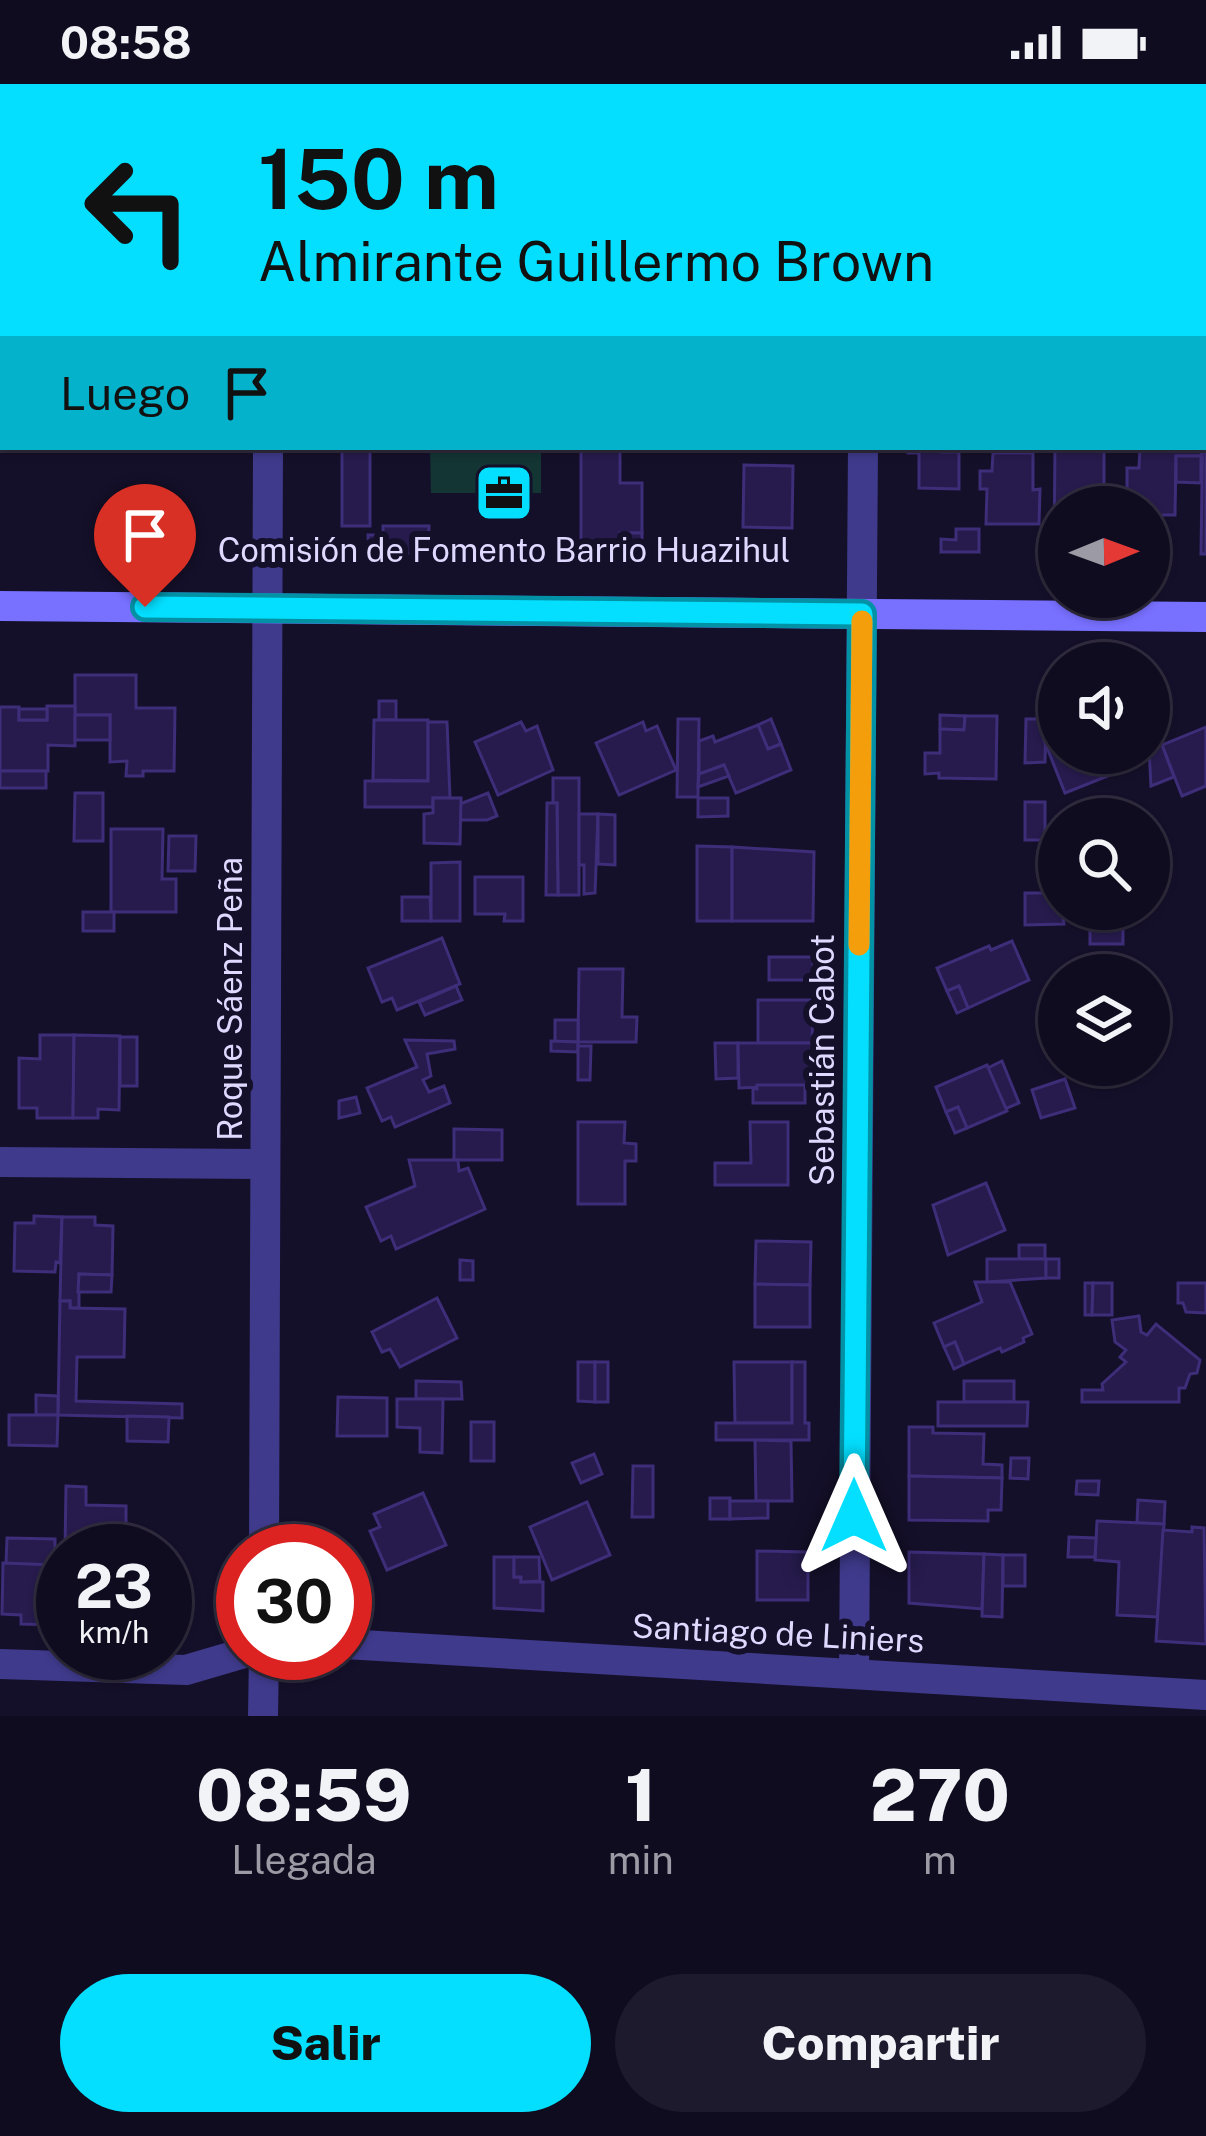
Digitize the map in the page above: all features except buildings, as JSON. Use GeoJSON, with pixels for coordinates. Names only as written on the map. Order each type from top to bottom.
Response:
{"type":"FeatureCollection","features":[{"type":"Feature","properties":{"kind":"street","name":"Roque Sáenz Peña"},"geometry":{"type":"LineString","coordinates":[[264,1524],[268,450]]}},
{"type":"Feature","properties":{"kind":"street","name":"Sebastián Cabot"},"geometry":{"type":"LineString","coordinates":[[854,1674],[862,450]]}},
{"type":"Feature","properties":{"kind":"street"},"geometry":{"type":"LineString","coordinates":[[0,606],[1206,617]]}},
{"type":"Feature","properties":{"kind":"street"},"geometry":{"type":"LineString","coordinates":[[0,1162],[266,1164]]}},
{"type":"Feature","properties":{"kind":"street","name":"Santiago de Liniers"},"geometry":{"type":"LineString","coordinates":[[372,1646],[1206,1695]]}},
{"type":"Feature","properties":{"kind":"street"},"geometry":{"type":"LineString","coordinates":[[0,1664],[186,1670],[216,1661]]}},
{"type":"Feature","properties":{"kind":"street"},"geometry":{"type":"LineString","coordinates":[[263,1716],[264,1680]]}},
{"type":"Feature","properties":{"kind":"green space"},"geometry":{"type":"Polygon","coordinates":[[[430,450],[541,450],[541,493],[431,493],[430,450]]]}},
{"type":"Feature","properties":{"kind":"slow traffic"},"geometry":{"type":"LineString","coordinates":[[859,945],[862,621]]}},
{"type":"Feature","properties":{"kind":"place","name":"Comisión de Fomento Barrio Huazihul"},"geometry":{"type":"Point","coordinates":[504,493]}},
{"type":"Feature","properties":{"kind":"route"},"geometry":{"type":"LineString","coordinates":[[145,607],[862,614],[854,1516]]}}]}
